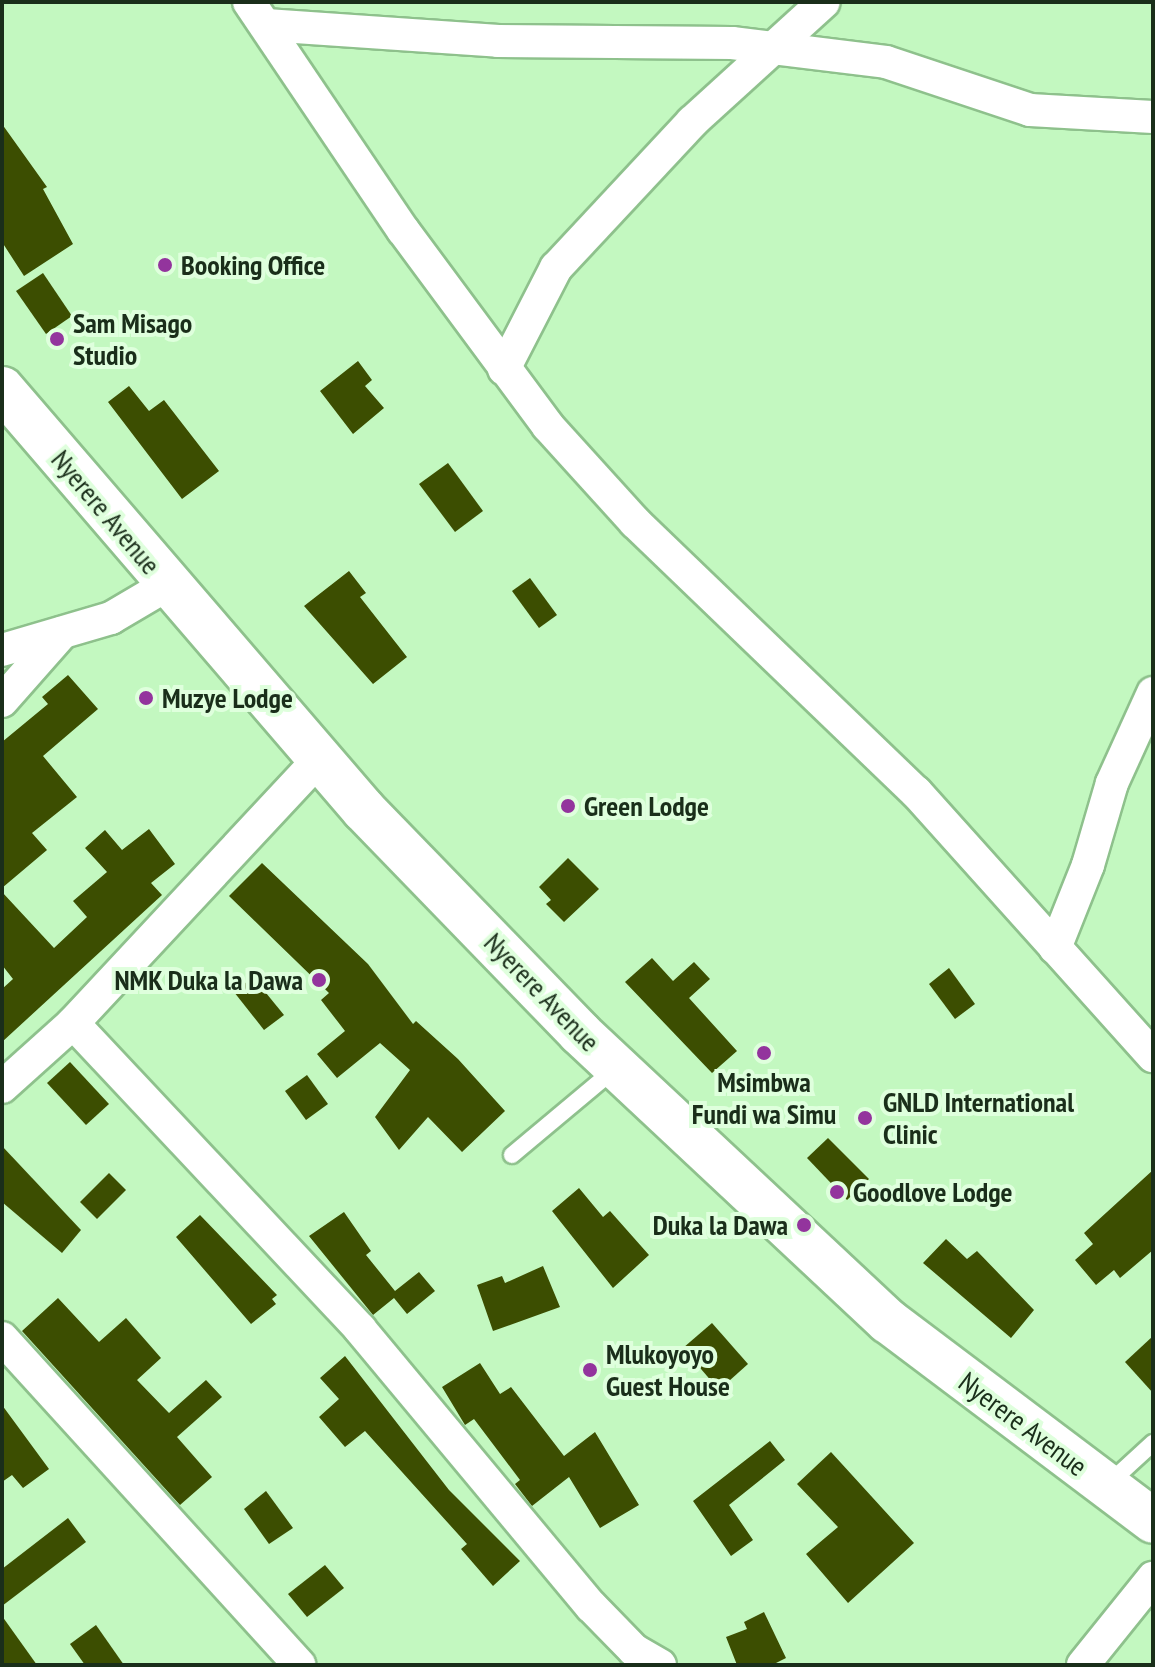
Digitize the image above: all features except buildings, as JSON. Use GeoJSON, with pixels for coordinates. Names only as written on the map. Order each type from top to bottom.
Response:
{"type":"FeatureCollection","features":[{"type":"Feature","properties":{"kind":"main road","name":"Nyerere Avenue"},"geometry":{"type":"LineString","coordinates":[[2,389],[167,585],[320,758],[616,1067],[888,1321],[1153,1521]]}},
{"type":"Feature","properties":{"kind":"street"},"geometry":{"type":"LineString","coordinates":[[504,369],[556,268],[692,122],[824,2]]}},
{"type":"Feature","properties":{"kind":"street"},"geometry":{"type":"LineString","coordinates":[[258,14],[498,41],[646,39],[776,48],[886,62],[1030,110],[1153,117]]}},
{"type":"Feature","properties":{"kind":"street"},"geometry":{"type":"LineString","coordinates":[[258,14],[504,369],[635,522],[916,792],[1153,1056]]}},
{"type":"Feature","properties":{"kind":"street"},"geometry":{"type":"LineString","coordinates":[[2,650],[111,618],[167,585]]}},
{"type":"Feature","properties":{"kind":"street"},"geometry":{"type":"LineString","coordinates":[[2,701],[62,633]]}},
{"type":"Feature","properties":{"kind":"street"},"geometry":{"type":"LineString","coordinates":[[1055,948],[1088,865],[1112,783],[1153,693]]}},
{"type":"Feature","properties":{"kind":"street"},"geometry":{"type":"LineString","coordinates":[[2,1087],[73,1023],[320,758]]}},
{"type":"Feature","properties":{"kind":"street"},"geometry":{"type":"LineString","coordinates":[[73,1023],[360,1329],[591,1606],[634,1650],[660,1665]]}},
{"type":"Feature","properties":{"kind":"street"},"geometry":{"type":"LineString","coordinates":[[2,1338],[300,1665]]}},
{"type":"Feature","properties":{"kind":"street"},"geometry":{"type":"LineString","coordinates":[[1083,1665],[1153,1578]]}},
{"type":"Feature","properties":{"kind":"lane"},"geometry":{"type":"LineString","coordinates":[[512,1155],[616,1067]]}},
{"type":"Feature","properties":{"kind":"lane"},"geometry":{"type":"LineString","coordinates":[[1105,1487],[1153,1443]]}},
{"type":"Feature","properties":{"kind":"place","name":"Booking Office"},"geometry":{"type":"Point","coordinates":[165,265]}},
{"type":"Feature","properties":{"kind":"place","name":"Sam Misago Studio"},"geometry":{"type":"Point","coordinates":[57,339]}},
{"type":"Feature","properties":{"kind":"place","name":"Muzye Lodge"},"geometry":{"type":"Point","coordinates":[146,698]}},
{"type":"Feature","properties":{"kind":"place","name":"Green Lodge"},"geometry":{"type":"Point","coordinates":[568,806]}},
{"type":"Feature","properties":{"kind":"place","name":"NMK Duka la Dawa"},"geometry":{"type":"Point","coordinates":[319,980]}},
{"type":"Feature","properties":{"kind":"place","name":"Msimbwa Fundi wa Simu"},"geometry":{"type":"Point","coordinates":[764,1053]}},
{"type":"Feature","properties":{"kind":"place","name":"GNLD International Clinic"},"geometry":{"type":"Point","coordinates":[865,1118]}},
{"type":"Feature","properties":{"kind":"place","name":"Goodlove Lodge"},"geometry":{"type":"Point","coordinates":[837,1192]}},
{"type":"Feature","properties":{"kind":"place","name":"Duka la Dawa"},"geometry":{"type":"Point","coordinates":[804,1225]}},
{"type":"Feature","properties":{"kind":"place","name":"Mlukoyoyo Guest House"},"geometry":{"type":"Point","coordinates":[590,1370]}}]}
